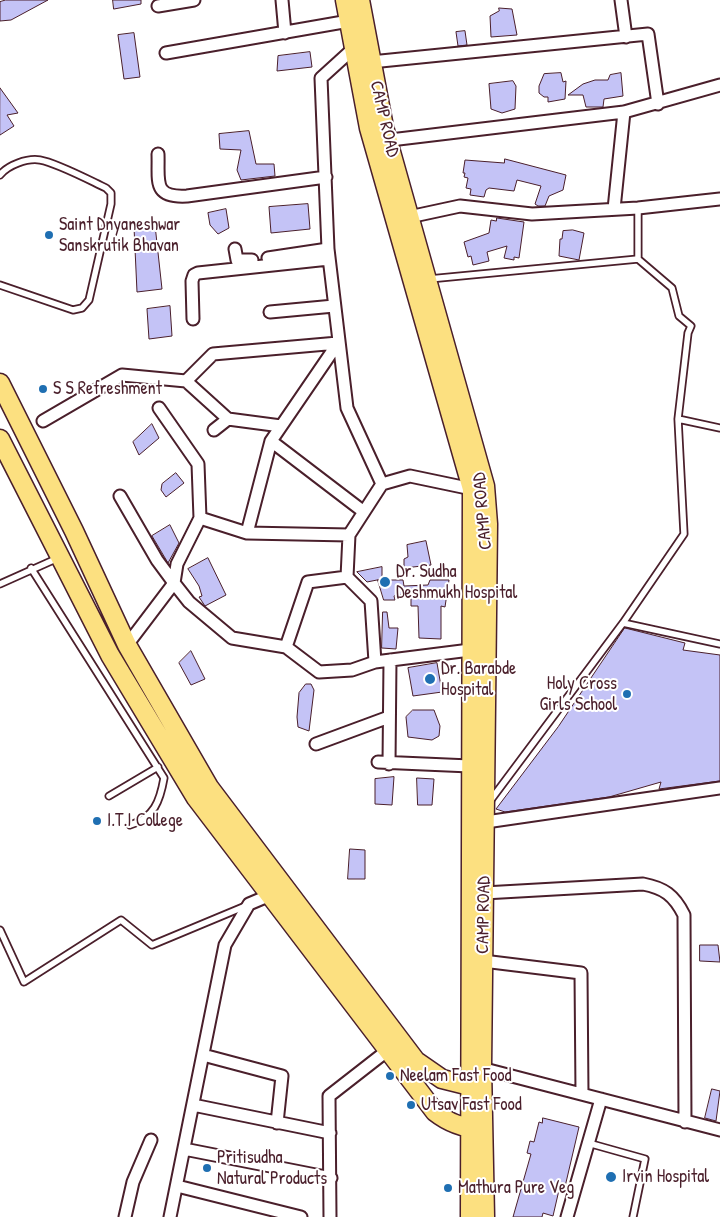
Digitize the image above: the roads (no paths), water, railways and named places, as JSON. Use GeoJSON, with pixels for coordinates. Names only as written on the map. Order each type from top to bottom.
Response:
{"type":"FeatureCollection","features":[{"type":"Feature","properties":{"kind":"main road","name":"CAMP ROAD"},"geometry":{"type":"LineString","coordinates":[[355,1],[349,21],[354,48],[420,281],[485,486],[488,524],[470,766],[478,816],[484,893],[484,961],[476,1015]]}},
{"type":"Feature","properties":{"kind":"main road","name":"CAMP ROAD"},"geometry":{"type":"LineString","coordinates":[[355,1],[371,62],[380,142],[409,217],[420,281],[472,489],[479,649],[476,1128],[485,1217]]}},
{"type":"Feature","properties":{"kind":"main road"},"geometry":{"type":"LineString","coordinates":[[0,383],[74,530],[127,645],[209,787],[416,1061],[442,1079],[476,1087]]}},
{"type":"Feature","properties":{"kind":"main road"},"geometry":{"type":"LineString","coordinates":[[0,440],[110,655],[196,798],[268,896],[435,1112],[448,1122],[476,1128],[470,1217]]}},
{"type":"Feature","properties":{"kind":"main road"},"geometry":{"type":"LineString","coordinates":[[85,607],[104,597]]}},
{"type":"Feature","properties":{"kind":"main road"},"geometry":{"type":"LineString","coordinates":[[110,655],[127,645]]}},
{"type":"Feature","properties":{"kind":"street"},"geometry":{"type":"LineString","coordinates":[[158,6],[194,0]]}},
{"type":"Feature","properties":{"kind":"street"},"geometry":{"type":"LineString","coordinates":[[282,0],[285,32]]}},
{"type":"Feature","properties":{"kind":"street"},"geometry":{"type":"LineString","coordinates":[[621,0],[626,37]]}},
{"type":"Feature","properties":{"kind":"street"},"geometry":{"type":"LineString","coordinates":[[166,53],[349,21]]}},
{"type":"Feature","properties":{"kind":"street"},"geometry":{"type":"LineString","coordinates":[[371,62],[648,34],[658,104]]}},
{"type":"Feature","properties":{"kind":"street"},"geometry":{"type":"LineString","coordinates":[[354,48],[321,78],[329,254],[347,408],[382,484]]}},
{"type":"Feature","properties":{"kind":"street"},"geometry":{"type":"LineString","coordinates":[[380,142],[624,112],[658,104],[720,85]]}},
{"type":"Feature","properties":{"kind":"street"},"geometry":{"type":"LineString","coordinates":[[614,209],[624,112]]}},
{"type":"Feature","properties":{"kind":"street"},"geometry":{"type":"LineString","coordinates":[[158,154],[159,186],[162,192],[169,197],[326,177]]}},
{"type":"Feature","properties":{"kind":"street"},"geometry":{"type":"LineString","coordinates":[[409,217],[460,206],[532,214],[638,208],[720,199]]}},
{"type":"Feature","properties":{"kind":"street"},"geometry":{"type":"LineString","coordinates":[[235,249],[237,260],[240,262],[329,254]]}},
{"type":"Feature","properties":{"kind":"street"},"geometry":{"type":"LineString","coordinates":[[193,318],[192,280],[194,275],[198,273],[329,254]]}},
{"type":"Feature","properties":{"kind":"street"},"geometry":{"type":"LineString","coordinates":[[270,312],[334,306]]}},
{"type":"Feature","properties":{"kind":"street"},"geometry":{"type":"LineString","coordinates":[[186,381],[213,354],[338,343]]}},
{"type":"Feature","properties":{"kind":"street"},"geometry":{"type":"LineString","coordinates":[[247,534],[271,440],[338,343]]}},
{"type":"Feature","properties":{"kind":"street"},"geometry":{"type":"LineString","coordinates":[[43,420],[122,375],[186,381],[228,419],[281,426]]}},
{"type":"Feature","properties":{"kind":"street"},"geometry":{"type":"LineString","coordinates":[[127,645],[174,583],[177,564],[200,518],[198,464],[159,408]]}},
{"type":"Feature","properties":{"kind":"street"},"geometry":{"type":"LineString","coordinates":[[214,430],[228,419]]}},
{"type":"Feature","properties":{"kind":"street"},"geometry":{"type":"LineString","coordinates":[[271,440],[364,512]]}},
{"type":"Feature","properties":{"kind":"street"},"geometry":{"type":"LineString","coordinates":[[375,662],[371,601],[347,577],[349,535],[382,484],[410,476],[472,489]]}},
{"type":"Feature","properties":{"kind":"street"},"geometry":{"type":"LineString","coordinates":[[120,496],[174,583],[189,602],[232,638],[286,647],[319,672],[352,670],[375,662],[479,649]]}},
{"type":"Feature","properties":{"kind":"street"},"geometry":{"type":"LineString","coordinates":[[200,518],[247,534],[349,535]]}},
{"type":"Feature","properties":{"kind":"street"},"geometry":{"type":"LineString","coordinates":[[286,647],[308,582],[347,577]]}},
{"type":"Feature","properties":{"kind":"street"},"geometry":{"type":"LineString","coordinates":[[390,660],[389,718],[383,763],[470,766]]}},
{"type":"Feature","properties":{"kind":"street"},"geometry":{"type":"LineString","coordinates":[[316,744],[389,718]]}},
{"type":"Feature","properties":{"kind":"street"},"geometry":{"type":"LineString","coordinates":[[478,816],[720,788]]}},
{"type":"Feature","properties":{"kind":"street"},"geometry":{"type":"LineString","coordinates":[[484,893],[643,884],[661,887],[679,905],[684,915],[685,1122]]}},
{"type":"Feature","properties":{"kind":"street"},"geometry":{"type":"LineString","coordinates":[[170,1217],[225,945],[250,904],[285,889]]}},
{"type":"Feature","properties":{"kind":"street"},"geometry":{"type":"LineString","coordinates":[[484,961],[581,972],[582,1094]]}},
{"type":"Feature","properties":{"kind":"street"},"geometry":{"type":"LineString","coordinates":[[330,1217],[329,1096],[388,1050]]}},
{"type":"Feature","properties":{"kind":"street"},"geometry":{"type":"LineString","coordinates":[[203,1055],[282,1076],[277,1124]]}},
{"type":"Feature","properties":{"kind":"street"},"geometry":{"type":"LineString","coordinates":[[476,1067],[720,1130]]}},
{"type":"Feature","properties":{"kind":"street"},"geometry":{"type":"LineString","coordinates":[[567,1217],[601,1100]]}},
{"type":"Feature","properties":{"kind":"street"},"geometry":{"type":"LineString","coordinates":[[193,1104],[277,1124],[330,1132]]}},
{"type":"Feature","properties":{"kind":"street"},"geometry":{"type":"LineString","coordinates":[[125,1217],[133,1182],[151,1140]]}},
{"type":"Feature","properties":{"kind":"street"},"geometry":{"type":"LineString","coordinates":[[184,1149],[331,1178]]}},
{"type":"Feature","properties":{"kind":"street"},"geometry":{"type":"LineString","coordinates":[[177,1186],[301,1217]]}},
{"type":"Feature","properties":{"kind":"lane"},"geometry":{"type":"LineString","coordinates":[[0,175],[8,167],[39,160],[106,188],[111,193],[111,204],[89,300],[82,308],[73,310],[0,285]]}},
{"type":"Feature","properties":{"kind":"lane"},"geometry":{"type":"LineString","coordinates":[[638,208],[638,259]]}},
{"type":"Feature","properties":{"kind":"lane"},"geometry":{"type":"LineString","coordinates":[[420,281],[638,259],[672,288],[679,316],[691,326],[688,333],[678,419],[684,534],[623,623],[478,816]]}},
{"type":"Feature","properties":{"kind":"lane"},"geometry":{"type":"LineString","coordinates":[[678,419],[720,428]]}},
{"type":"Feature","properties":{"kind":"lane"},"geometry":{"type":"LineString","coordinates":[[0,584],[31,568],[60,557]]}},
{"type":"Feature","properties":{"kind":"lane"},"geometry":{"type":"LineString","coordinates":[[31,568],[164,778],[160,797],[152,811],[142,822],[130,825]]}},
{"type":"Feature","properties":{"kind":"lane"},"geometry":{"type":"LineString","coordinates":[[623,623],[720,644]]}},
{"type":"Feature","properties":{"kind":"lane"},"geometry":{"type":"LineString","coordinates":[[109,796],[158,767]]}},
{"type":"Feature","properties":{"kind":"lane"},"geometry":{"type":"LineString","coordinates":[[0,930],[24,982],[121,920],[152,945],[250,904]]}},
{"type":"Feature","properties":{"kind":"lane"},"geometry":{"type":"LineString","coordinates":[[588,1144],[645,1159],[633,1217]]}},
{"type":"Feature","properties":{"kind":"place","name":"Saint Dnyaneshwar Sanskrutik Bhavan"},"geometry":{"type":"Point","coordinates":[49,235]}},
{"type":"Feature","properties":{"kind":"place","name":"S S Refreshment"},"geometry":{"type":"Point","coordinates":[43,389]}},
{"type":"Feature","properties":{"kind":"place","name":"Dr. Sudha Deshmukh Hospital"},"geometry":{"type":"Point","coordinates":[385,582]}},
{"type":"Feature","properties":{"kind":"place","name":"Dr. Barabde Hospital"},"geometry":{"type":"Point","coordinates":[430,679]}},
{"type":"Feature","properties":{"kind":"place","name":"Holy Cross Girls School"},"geometry":{"type":"Point","coordinates":[627,694]}},
{"type":"Feature","properties":{"kind":"place","name":"I.T.I College"},"geometry":{"type":"Point","coordinates":[97,821]}},
{"type":"Feature","properties":{"kind":"place","name":"Neelam Fast Food"},"geometry":{"type":"Point","coordinates":[390,1076]}},
{"type":"Feature","properties":{"kind":"place","name":"Utsav Fast Food"},"geometry":{"type":"Point","coordinates":[411,1105]}},
{"type":"Feature","properties":{"kind":"place","name":"Pritisudha Natural Products"},"geometry":{"type":"Point","coordinates":[207,1168]}},
{"type":"Feature","properties":{"kind":"place","name":"Irvin Hospital"},"geometry":{"type":"Point","coordinates":[611,1177]}},
{"type":"Feature","properties":{"kind":"place","name":"Mathura Pure Veg"},"geometry":{"type":"Point","coordinates":[448,1188]}}]}
